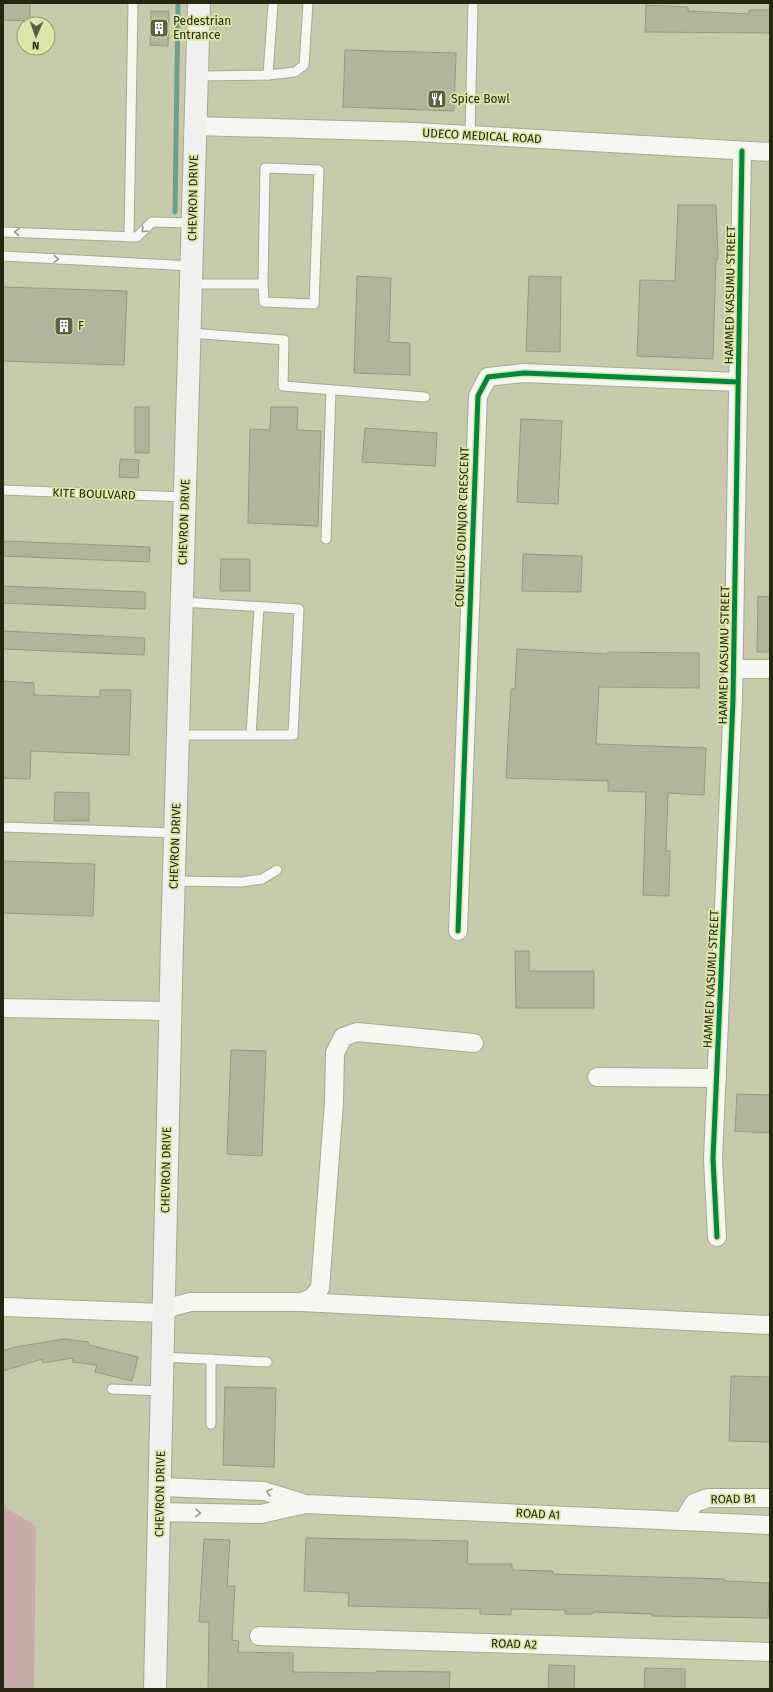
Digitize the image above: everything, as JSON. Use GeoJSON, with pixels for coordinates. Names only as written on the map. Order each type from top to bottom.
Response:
{"type":"FeatureCollection","features":[{"type":"Feature","properties":{"kind":"main road","name":"CHEVRON DRIVE"},"geometry":{"type":"LineString","coordinates":[[155,1689],[170,1011],[192,275],[195,126],[200,3]]}},
{"type":"Feature","properties":{"kind":"street","name":"UDECO MEDICAL ROAD"},"geometry":{"type":"LineString","coordinates":[[195,126],[470,136],[770,152]]}},
{"type":"Feature","properties":{"kind":"street","name":"HAMMED KASUMU STREET"},"geometry":{"type":"LineString","coordinates":[[717,1237],[713,1159],[734,669],[742,151]]}},
{"type":"Feature","properties":{"kind":"street","name":"CONELIUS ODINJOR CRESCENT"},"geometry":{"type":"LineString","coordinates":[[458,931],[478,396],[488,377],[524,373],[738,382]]}},
{"type":"Feature","properties":{"kind":"street"},"geometry":{"type":"LineString","coordinates":[[734,669],[770,669]]}},
{"type":"Feature","properties":{"kind":"street"},"geometry":{"type":"LineString","coordinates":[[3,1008],[170,1011]]}},
{"type":"Feature","properties":{"kind":"street"},"geometry":{"type":"LineString","coordinates":[[301,1302],[312,1298],[320,1288],[334,1102],[335,1053],[343,1037],[357,1032],[474,1043]]}},
{"type":"Feature","properties":{"kind":"street"},"geometry":{"type":"LineString","coordinates":[[597,1077],[717,1078]]}},
{"type":"Feature","properties":{"kind":"street"},"geometry":{"type":"LineString","coordinates":[[3,1307],[163,1313],[172,1307],[190,1302],[301,1302],[770,1325]]}},
{"type":"Feature","properties":{"kind":"street"},"geometry":{"type":"LineString","coordinates":[[160,1487],[264,1491],[306,1504]]}},
{"type":"Feature","properties":{"kind":"street","name":"ROAD B1"},"geometry":{"type":"LineString","coordinates":[[683,1521],[694,1503],[708,1498],[770,1498]]}},
{"type":"Feature","properties":{"kind":"street"},"geometry":{"type":"LineString","coordinates":[[159,1512],[261,1514],[306,1504]]}},
{"type":"Feature","properties":{"kind":"street","name":"ROAD A1"},"geometry":{"type":"LineString","coordinates":[[306,1504],[770,1525]]}},
{"type":"Feature","properties":{"kind":"street","name":"ROAD A2"},"geometry":{"type":"LineString","coordinates":[[259,1636],[770,1652]]}},
{"type":"Feature","properties":{"kind":"lane"},"geometry":{"type":"LineString","coordinates":[[129,237],[133,3]]}},
{"type":"Feature","properties":{"kind":"lane"},"geometry":{"type":"LineString","coordinates":[[268,75],[273,3]]}},
{"type":"Feature","properties":{"kind":"lane"},"geometry":{"type":"LineString","coordinates":[[197,76],[268,75],[296,72],[304,65],[308,3]]}},
{"type":"Feature","properties":{"kind":"lane"},"geometry":{"type":"LineString","coordinates":[[470,136],[474,3]]}},
{"type":"Feature","properties":{"kind":"lane"},"geometry":{"type":"LineString","coordinates":[[265,168],[319,170],[314,304],[264,302],[263,284],[265,168]]}},
{"type":"Feature","properties":{"kind":"lane"},"geometry":{"type":"LineString","coordinates":[[3,232],[137,237],[152,222],[193,223]]}},
{"type":"Feature","properties":{"kind":"lane"},"geometry":{"type":"LineString","coordinates":[[3,256],[192,275],[263,284]]}},
{"type":"Feature","properties":{"kind":"lane"},"geometry":{"type":"LineString","coordinates":[[190,333],[284,340],[283,386],[425,397]]}},
{"type":"Feature","properties":{"kind":"lane"},"geometry":{"type":"LineString","coordinates":[[326,539],[331,390]]}},
{"type":"Feature","properties":{"kind":"lane","name":"KITE BOULVARD"},"geometry":{"type":"LineString","coordinates":[[3,490],[185,497]]}},
{"type":"Feature","properties":{"kind":"lane"},"geometry":{"type":"LineString","coordinates":[[178,735],[293,735],[299,609],[182,602]]}},
{"type":"Feature","properties":{"kind":"lane"},"geometry":{"type":"LineString","coordinates":[[251,735],[259,607]]}},
{"type":"Feature","properties":{"kind":"lane"},"geometry":{"type":"LineString","coordinates":[[3,827],[175,833]]}},
{"type":"Feature","properties":{"kind":"lane"},"geometry":{"type":"LineString","coordinates":[[174,881],[242,882],[262,879],[277,870]]}},
{"type":"Feature","properties":{"kind":"lane"},"geometry":{"type":"LineString","coordinates":[[162,1357],[267,1362]]}},
{"type":"Feature","properties":{"kind":"lane"},"geometry":{"type":"LineString","coordinates":[[211,1359],[211,1424]]}},
{"type":"Feature","properties":{"kind":"lane"},"geometry":{"type":"LineString","coordinates":[[112,1389],[162,1391]]}},
{"type":"Feature","properties":{"kind":"shaded area"},"geometry":{"type":"Polygon","coordinates":[[[3,1506],[36,1526],[34,1689],[3,1689],[3,1506]]]}},
{"type":"Feature","properties":{"kind":"building"},"geometry":{"type":"Polygon","coordinates":[[[3,3],[30,3],[30,16],[16,16],[16,20],[3,20],[3,3]]]}},
{"type":"Feature","properties":{"kind":"building"},"geometry":{"type":"Polygon","coordinates":[[[646,5],[688,7],[688,11],[749,14],[749,10],[770,10],[770,33],[645,32],[646,5]]]}},
{"type":"Feature","properties":{"kind":"building","name":"Pedestrian Entrance"},"geometry":{"type":"Polygon","coordinates":[[[151,11],[169,11],[168,46],[150,45],[151,11]]]}},
{"type":"Feature","properties":{"kind":"building"},"geometry":{"type":"Polygon","coordinates":[[[345,50],[456,53],[454,111],[343,107],[345,50]]]}},
{"type":"Feature","properties":{"kind":"building"},"geometry":{"type":"Polygon","coordinates":[[[678,205],[716,205],[718,259],[716,259],[713,359],[637,356],[640,280],[675,281],[678,205]]]}},
{"type":"Feature","properties":{"kind":"building"},"geometry":{"type":"Polygon","coordinates":[[[357,276],[391,278],[389,342],[410,343],[410,375],[354,373],[357,276]]]}},
{"type":"Feature","properties":{"kind":"building"},"geometry":{"type":"Polygon","coordinates":[[[529,276],[561,277],[560,352],[526,351],[529,276]]]}},
{"type":"Feature","properties":{"kind":"building","name":"F"},"geometry":{"type":"Polygon","coordinates":[[[3,287],[127,291],[124,365],[3,361],[3,287]]]}},
{"type":"Feature","properties":{"kind":"building"},"geometry":{"type":"Polygon","coordinates":[[[135,407],[149,407],[149,453],[135,453],[135,407]]]}},
{"type":"Feature","properties":{"kind":"building"},"geometry":{"type":"Polygon","coordinates":[[[271,407],[298,407],[297,430],[321,431],[318,526],[248,523],[250,429],[270,430],[271,407]]]}},
{"type":"Feature","properties":{"kind":"building"},"geometry":{"type":"Polygon","coordinates":[[[521,419],[562,421],[558,504],[517,502],[521,419]]]}},
{"type":"Feature","properties":{"kind":"building"},"geometry":{"type":"Polygon","coordinates":[[[365,428],[437,433],[435,466],[362,462],[365,428]]]}},
{"type":"Feature","properties":{"kind":"building"},"geometry":{"type":"Polygon","coordinates":[[[120,459],[139,460],[138,478],[119,477],[120,459]]]}},
{"type":"Feature","properties":{"kind":"building"},"geometry":{"type":"Polygon","coordinates":[[[3,541],[150,547],[149,562],[3,556],[3,541]]]}},
{"type":"Feature","properties":{"kind":"building"},"geometry":{"type":"Polygon","coordinates":[[[523,554],[582,556],[581,592],[522,591],[523,554]]]}},
{"type":"Feature","properties":{"kind":"building"},"geometry":{"type":"Polygon","coordinates":[[[221,559],[250,559],[250,591],[220,591],[221,559]]]}},
{"type":"Feature","properties":{"kind":"building"},"geometry":{"type":"Polygon","coordinates":[[[3,586],[145,592],[145,609],[3,603],[3,586]]]}},
{"type":"Feature","properties":{"kind":"building"},"geometry":{"type":"Polygon","coordinates":[[[758,596],[770,597],[770,652],[757,652],[758,596]]]}},
{"type":"Feature","properties":{"kind":"building"},"geometry":{"type":"Polygon","coordinates":[[[3,631],[145,638],[144,655],[3,649],[3,631]]]}},
{"type":"Feature","properties":{"kind":"building"},"geometry":{"type":"Polygon","coordinates":[[[517,649],[608,654],[608,652],[699,653],[699,688],[599,687],[596,744],[706,748],[704,795],[668,793],[666,851],[670,851],[669,896],[643,895],[646,792],[608,791],[608,781],[506,778],[511,689],[515,689],[517,649]]]}},
{"type":"Feature","properties":{"kind":"building"},"geometry":{"type":"Polygon","coordinates":[[[3,681],[34,683],[34,695],[100,697],[100,690],[131,690],[129,755],[31,751],[30,779],[3,778],[3,681]]]}},
{"type":"Feature","properties":{"kind":"building"},"geometry":{"type":"Polygon","coordinates":[[[55,792],[89,793],[89,821],[54,821],[55,792]]]}},
{"type":"Feature","properties":{"kind":"building"},"geometry":{"type":"Polygon","coordinates":[[[3,861],[95,864],[93,916],[3,913],[3,861]]]}},
{"type":"Feature","properties":{"kind":"building"},"geometry":{"type":"Polygon","coordinates":[[[515,951],[529,951],[529,971],[594,971],[594,1008],[516,1008],[515,951]]]}},
{"type":"Feature","properties":{"kind":"building"},"geometry":{"type":"Polygon","coordinates":[[[231,1050],[266,1051],[262,1156],[227,1154],[231,1050]]]}},
{"type":"Feature","properties":{"kind":"building"},"geometry":{"type":"Polygon","coordinates":[[[737,1094],[770,1095],[770,1133],[735,1131],[737,1094]]]}},
{"type":"Feature","properties":{"kind":"building"},"geometry":{"type":"Polygon","coordinates":[[[64,1339],[89,1342],[89,1345],[138,1357],[132,1381],[95,1372],[97,1365],[72,1362],[73,1358],[43,1363],[42,1359],[3,1371],[3,1351],[15,1347],[64,1339]]]}},
{"type":"Feature","properties":{"kind":"building"},"geometry":{"type":"Polygon","coordinates":[[[731,1376],[770,1377],[770,1442],[729,1441],[731,1376]]]}},
{"type":"Feature","properties":{"kind":"building"},"geometry":{"type":"Polygon","coordinates":[[[225,1387],[276,1388],[274,1467],[223,1465],[225,1387]]]}},
{"type":"Feature","properties":{"kind":"building"},"geometry":{"type":"Polygon","coordinates":[[[306,1538],[468,1541],[467,1564],[512,1564],[512,1570],[553,1571],[553,1574],[724,1579],[724,1581],[769,1583],[768,1618],[652,1616],[652,1614],[593,1612],[592,1614],[565,1614],[565,1610],[511,1609],[511,1615],[480,1614],[480,1609],[348,1606],[349,1593],[304,1591],[306,1538]]]}},
{"type":"Feature","properties":{"kind":"building"},"geometry":{"type":"Polygon","coordinates":[[[204,1539],[230,1540],[227,1586],[235,1586],[232,1640],[239,1641],[238,1652],[293,1653],[293,1672],[450,1672],[449,1689],[208,1689],[209,1622],[199,1622],[204,1539]]]}},
{"type":"Feature","properties":{"kind":"building"},"geometry":{"type":"Polygon","coordinates":[[[549,1665],[575,1666],[574,1689],[548,1689],[549,1665]]]}},
{"type":"Feature","properties":{"kind":"building"},"geometry":{"type":"Polygon","coordinates":[[[645,1668],[685,1669],[685,1689],[644,1689],[645,1668]]]}},
{"type":"Feature","properties":{"kind":"waterway"},"geometry":{"type":"LineString","coordinates":[[175,212],[178,3]]}},
{"type":"Feature","properties":{"kind":"cycle path"},"geometry":{"type":"LineString","coordinates":[[717,1237],[713,1159],[733,700],[742,151]]}},
{"type":"Feature","properties":{"kind":"cycle path"},"geometry":{"type":"LineString","coordinates":[[458,931],[478,396],[488,377],[524,373],[738,382]]}},
{"type":"Feature","properties":{"kind":"place","name":"Pedestrian Entrance"},"geometry":{"type":"Point","coordinates":[159,28]}},
{"type":"Feature","properties":{"kind":"place","name":"Spice Bowl"},"geometry":{"type":"Point","coordinates":[437,99]}},
{"type":"Feature","properties":{"kind":"place","name":"F"},"geometry":{"type":"Point","coordinates":[64,326]}}]}
